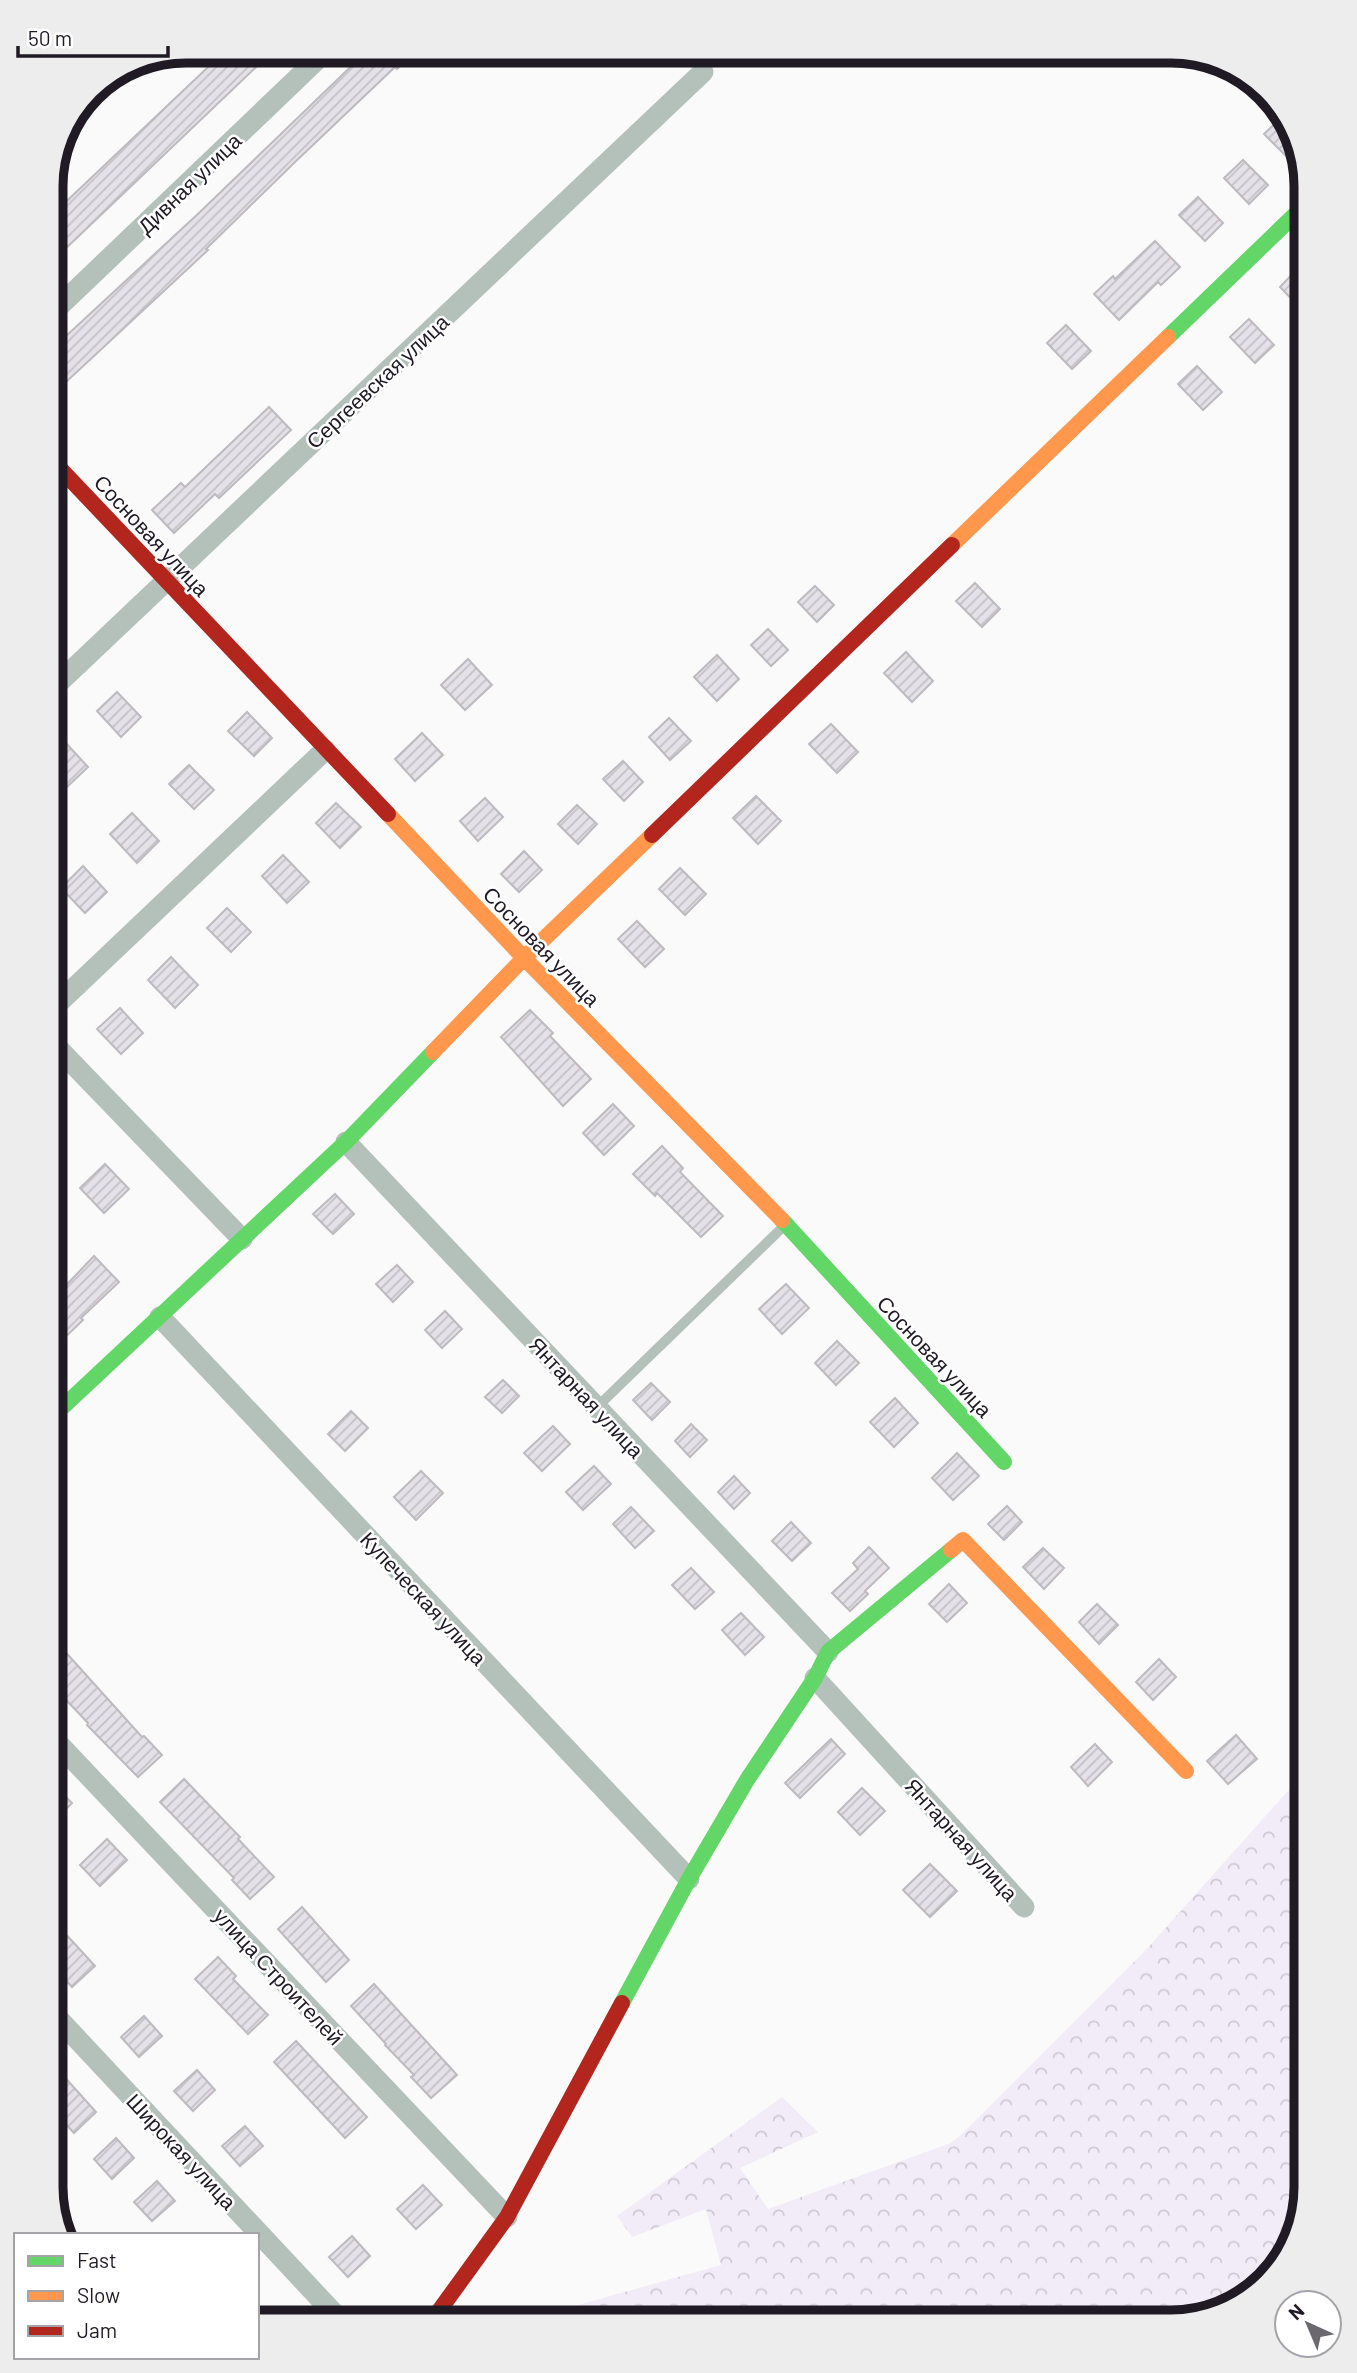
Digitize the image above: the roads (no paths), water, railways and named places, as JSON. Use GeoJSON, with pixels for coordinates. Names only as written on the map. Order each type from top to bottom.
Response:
{"type":"FeatureCollection","features":[{"type":"Feature","properties":{"kind":"street","name":"Дивная улица"},"geometry":{"type":"LineString","coordinates":[[63,303],[313,63]]}},
{"type":"Feature","properties":{"kind":"street","name":"Сергеевская улица"},"geometry":{"type":"LineString","coordinates":[[63,679],[703,72]]}},
{"type":"Feature","properties":{"kind":"street"},"geometry":{"type":"LineString","coordinates":[[63,1407],[346,1142],[524,958],[1294,216]]}},
{"type":"Feature","properties":{"kind":"street","name":"Сосновая улица"},"geometry":{"type":"LineString","coordinates":[[63,472],[524,958],[786,1224],[1004,1462]]}},
{"type":"Feature","properties":{"kind":"street"},"geometry":{"type":"LineString","coordinates":[[63,999],[326,750]]}},
{"type":"Feature","properties":{"kind":"street"},"geometry":{"type":"LineString","coordinates":[[63,1053],[242,1239]]}},
{"type":"Feature","properties":{"kind":"street","name":"Янтарная улица"},"geometry":{"type":"LineString","coordinates":[[346,1142],[828,1652]]}},
{"type":"Feature","properties":{"kind":"street","name":"Купеческая улица"},"geometry":{"type":"LineString","coordinates":[[160,1317],[689,1879]]}},
{"type":"Feature","properties":{"kind":"street"},"geometry":{"type":"LineString","coordinates":[[440,2310],[507,2217],[689,1879],[747,1780],[815,1678],[828,1652],[963,1540],[1186,1772]]}},
{"type":"Feature","properties":{"kind":"street","name":"Янтарная улица"},"geometry":{"type":"LineString","coordinates":[[815,1678],[1024,1907]]}},
{"type":"Feature","properties":{"kind":"street","name":"улица Строителей"},"geometry":{"type":"LineString","coordinates":[[63,1749],[507,2217]]}},
{"type":"Feature","properties":{"kind":"street","name":"Широкая улица"},"geometry":{"type":"LineString","coordinates":[[63,2024],[259,2233]]}},
{"type":"Feature","properties":{"kind":"street","name":"Широкая улица"},"geometry":{"type":"LineString","coordinates":[[259,2233],[331,2310]]}},
{"type":"Feature","properties":{"kind":"lane"},"geometry":{"type":"LineString","coordinates":[[597,1407],[786,1224]]}}]}
